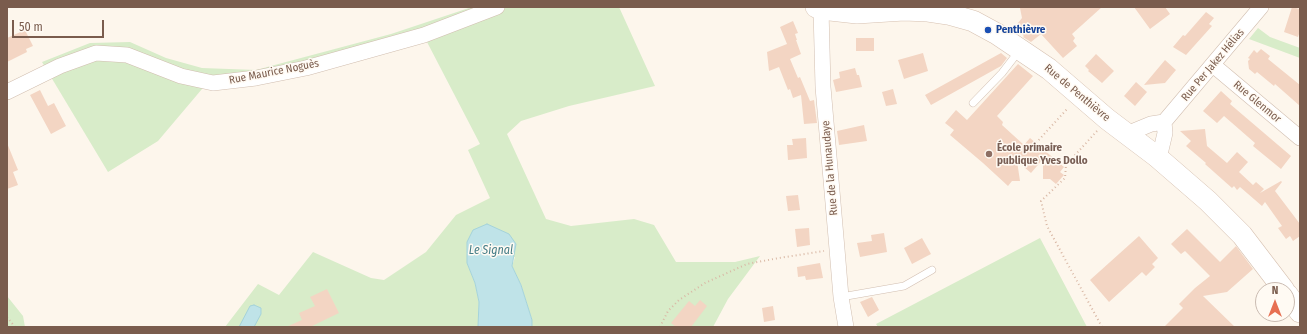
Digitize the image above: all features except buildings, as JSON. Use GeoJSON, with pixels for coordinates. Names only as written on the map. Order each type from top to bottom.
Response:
{"type":"FeatureCollection","features":[{"type":"Feature","properties":{"kind":"street","name":"Rue Maurice Noguès"},"geometry":{"type":"LineString","coordinates":[[7,92],[60,66],[96,54],[127,55],[181,76],[213,83],[256,78],[306,68],[424,35],[497,7]]}},
{"type":"Feature","properties":{"kind":"street","name":"Rue Per Jakez Hélias"},"geometry":{"type":"LineString","coordinates":[[1164,122],[1261,7]]}},
{"type":"Feature","properties":{"kind":"street","name":"Rue de Penthièvre"},"geometry":{"type":"LineString","coordinates":[[818,8],[856,13],[904,9],[928,11],[948,14],[973,21],[997,34],[1049,69],[1107,119],[1156,156],[1208,201],[1242,235],[1278,282]]}},
{"type":"Feature","properties":{"kind":"street","name":"Rue de la Hunaudaye"},"geometry":{"type":"LineString","coordinates":[[818,8],[822,87],[846,327]]}},
{"type":"Feature","properties":{"kind":"street","name":"Rue Glenmor"},"geometry":{"type":"LineString","coordinates":[[1213,65],[1300,138]]}},
{"type":"Feature","properties":{"kind":"street"},"geometry":{"type":"LineString","coordinates":[[1130,136],[1134,131],[1151,124],[1164,122],[1161,150],[1156,156]]}},
{"type":"Feature","properties":{"kind":"lane"},"geometry":{"type":"LineString","coordinates":[[973,103],[1002,73],[1020,50]]}},
{"type":"Feature","properties":{"kind":"lane"},"geometry":{"type":"LineString","coordinates":[[842,297],[904,286],[932,270]]}},
{"type":"Feature","properties":{"kind":"path"},"geometry":{"type":"LineString","coordinates":[[1036,143],[1079,95]]}},
{"type":"Feature","properties":{"kind":"path"},"geometry":{"type":"LineString","coordinates":[[1102,327],[1047,226],[1041,202],[1065,178],[1066,165],[1107,119]]}},
{"type":"Feature","properties":{"kind":"path"},"geometry":{"type":"LineString","coordinates":[[660,327],[668,311],[679,300],[719,276],[747,264],[837,249]]}},
{"type":"Feature","properties":{"kind":"path"},"geometry":{"type":"LineString","coordinates":[[7,317],[15,327]]}},
{"type":"Feature","properties":{"kind":"green space"},"geometry":{"type":"Polygon","coordinates":[[[472,7],[619,7],[655,86],[569,106],[521,121],[507,134],[546,219],[571,226],[634,219],[654,225],[676,262],[735,262],[760,256],[728,299],[713,327],[532,327],[532,320],[521,285],[512,266],[515,257],[467,263],[475,283],[479,302],[478,327],[225,327],[258,284],[279,295],[313,252],[371,278],[384,280],[426,252],[456,215],[490,198],[468,150],[480,144],[427,42],[308,75],[254,86],[202,89],[158,141],[108,172],[42,62],[90,43],[130,42],[166,58],[202,68],[256,70],[391,34],[472,7]]]}},
{"type":"Feature","properties":{"kind":"green space"},"geometry":{"type":"Polygon","coordinates":[[[1258,28],[1270,37],[1300,48],[1300,58],[1249,39],[1258,28]]]}},
{"type":"Feature","properties":{"kind":"green space"},"geometry":{"type":"Polygon","coordinates":[[[1040,238],[1087,327],[878,327],[876,324],[1040,238]]]}},
{"type":"Feature","properties":{"kind":"green space"},"geometry":{"type":"Polygon","coordinates":[[[7,296],[23,316],[25,327],[7,327],[7,296]]]}},
{"type":"Feature","properties":{"kind":"water","name":"Le Signal"},"geometry":{"type":"Polygon","coordinates":[[[487,224],[509,234],[516,244],[512,266],[521,285],[532,320],[532,327],[478,327],[479,302],[475,283],[467,263],[467,242],[473,230],[487,224]]]}},
{"type":"Feature","properties":{"kind":"water"},"geometry":{"type":"Polygon","coordinates":[[[254,305],[261,308],[261,314],[254,327],[239,327],[250,306],[254,305]]]}},
{"type":"Feature","properties":{"kind":"place","name":"Penthièvre"},"geometry":{"type":"Point","coordinates":[988,30]}},
{"type":"Feature","properties":{"kind":"place","name":"École primaire publique Yves Dollo"},"geometry":{"type":"Point","coordinates":[989,154]}}]}
